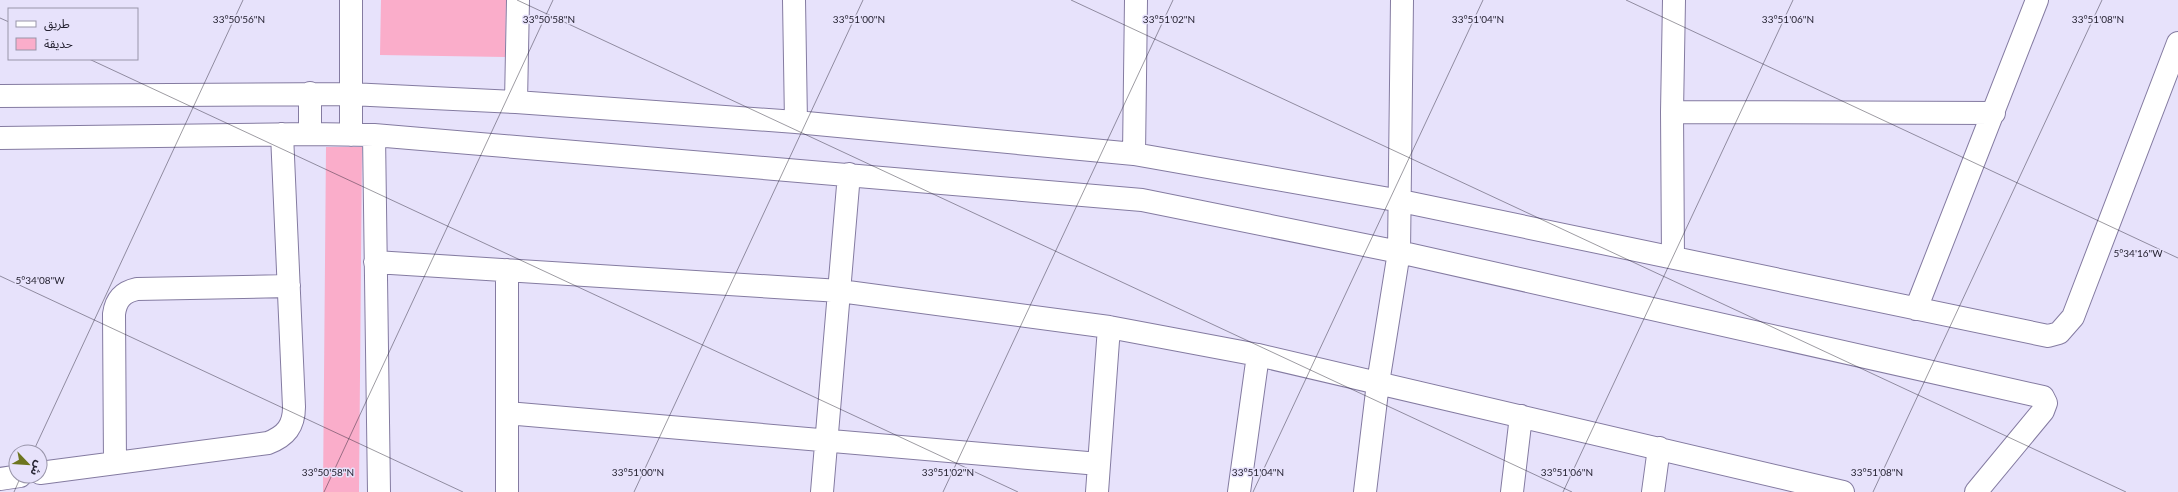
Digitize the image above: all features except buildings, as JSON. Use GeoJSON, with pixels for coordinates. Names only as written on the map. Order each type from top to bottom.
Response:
{"type":"FeatureCollection","features":[{"type":"Feature","properties":{"kind":"street"},"geometry":{"type":"LineString","coordinates":[[351,0],[351,135]]}},
{"type":"Feature","properties":{"kind":"street"},"geometry":{"type":"LineString","coordinates":[[516,102],[518,0]]}},
{"type":"Feature","properties":{"kind":"street"},"geometry":{"type":"LineString","coordinates":[[794,0],[796,122]]}},
{"type":"Feature","properties":{"kind":"street"},"geometry":{"type":"LineString","coordinates":[[1134,154],[1136,0]]}},
{"type":"Feature","properties":{"kind":"street"},"geometry":{"type":"LineString","coordinates":[[1365,492],[1378,383],[1399,252],[1401,200],[1402,0]]}},
{"type":"Feature","properties":{"kind":"street"},"geometry":{"type":"LineString","coordinates":[[1673,257],[1672,112],[1674,0]]}},
{"type":"Feature","properties":{"kind":"street"},"geometry":{"type":"LineString","coordinates":[[1916,309],[1994,114],[2037,0]]}},
{"type":"Feature","properties":{"kind":"street"},"geometry":{"type":"LineString","coordinates":[[0,96],[310,93],[516,102],[796,122],[1134,154],[1401,200],[2035,335],[2048,336],[2059,333],[2066,327],[2073,317],[2178,43]]}},
{"type":"Feature","properties":{"kind":"street"},"geometry":{"type":"LineString","coordinates":[[310,93],[310,134]]}},
{"type":"Feature","properties":{"kind":"street"},"geometry":{"type":"LineString","coordinates":[[1672,112],[1994,114]]}},
{"type":"Feature","properties":{"kind":"street"},"geometry":{"type":"LineString","coordinates":[[48,472],[268,443],[279,439],[287,432],[292,424],[294,407],[282,134]]}},
{"type":"Feature","properties":{"kind":"street"},"geometry":{"type":"LineString","coordinates":[[0,138],[282,134],[374,135],[1142,200],[1399,252],[2043,397],[2046,403],[2043,411],[1976,492]]}},
{"type":"Feature","properties":{"kind":"street"},"geometry":{"type":"LineString","coordinates":[[374,135],[379,492]]}},
{"type":"Feature","properties":{"kind":"street"},"geometry":{"type":"LineString","coordinates":[[822,492],[849,174]]}},
{"type":"Feature","properties":{"kind":"street"},"geometry":{"type":"LineString","coordinates":[[375,262],[840,291],[1110,327],[1258,355],[1842,492]]}},
{"type":"Feature","properties":{"kind":"street"},"geometry":{"type":"LineString","coordinates":[[507,270],[507,492]]}},
{"type":"Feature","properties":{"kind":"street"},"geometry":{"type":"LineString","coordinates":[[116,463],[114,314],[120,297],[128,291],[137,289],[289,286]]}},
{"type":"Feature","properties":{"kind":"street"},"geometry":{"type":"LineString","coordinates":[[1097,492],[1110,327]]}},
{"type":"Feature","properties":{"kind":"street"},"geometry":{"type":"LineString","coordinates":[[1239,492],[1258,355]]}},
{"type":"Feature","properties":{"kind":"street"},"geometry":{"type":"LineString","coordinates":[[507,413],[1099,464]]}},
{"type":"Feature","properties":{"kind":"street"},"geometry":{"type":"LineString","coordinates":[[1512,492],[1521,416]]}},
{"type":"Feature","properties":{"kind":"street"},"geometry":{"type":"LineString","coordinates":[[1653,492],[1659,448]]}},
{"type":"Feature","properties":{"kind":"green space"},"geometry":{"type":"Polygon","coordinates":[[[381,0],[506,0],[505,57],[380,55],[381,0]]]}},
{"type":"Feature","properties":{"kind":"green space"},"geometry":{"type":"Polygon","coordinates":[[[326,147],[362,147],[359,492],[323,492],[326,147]]]}}]}
